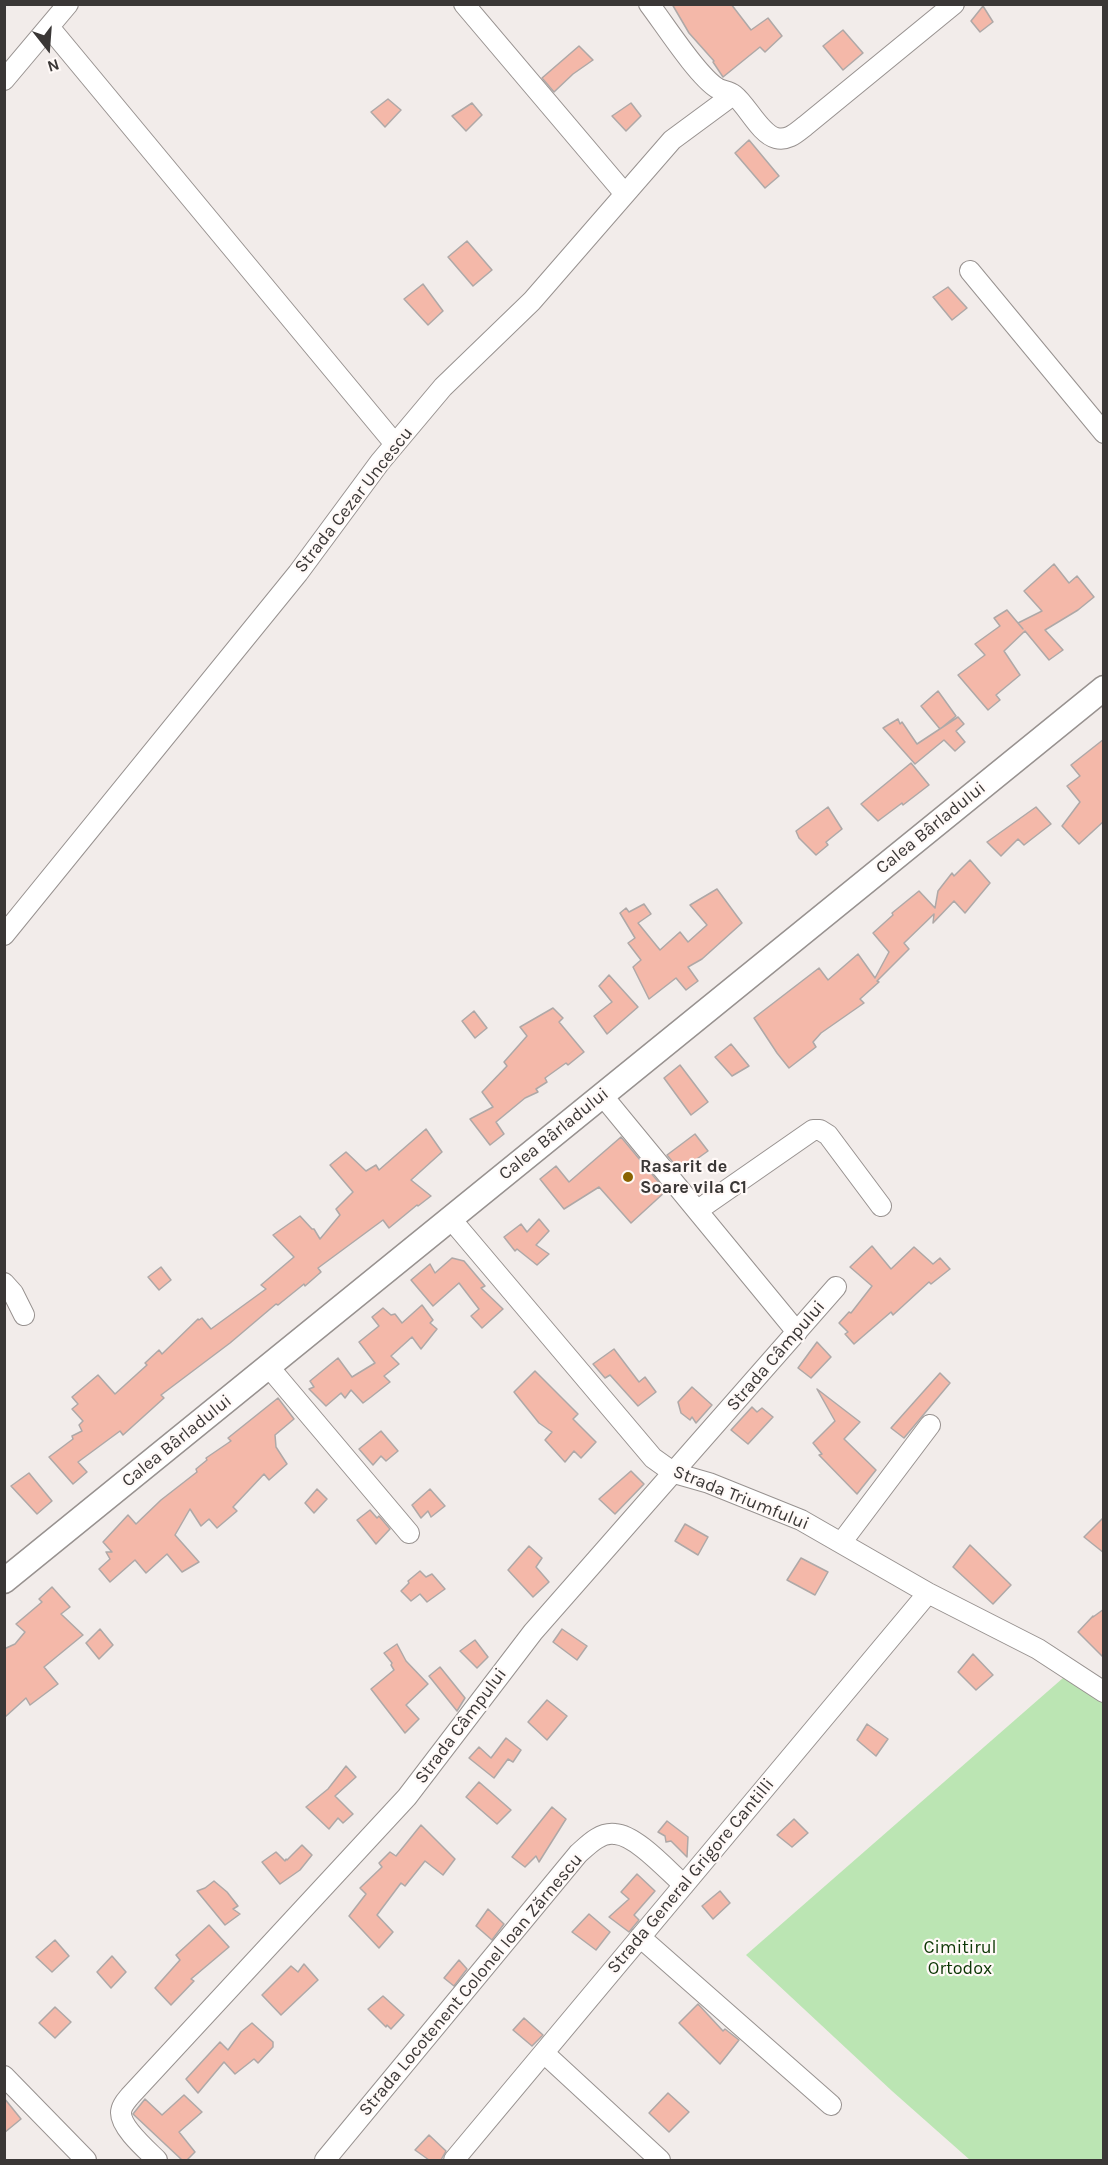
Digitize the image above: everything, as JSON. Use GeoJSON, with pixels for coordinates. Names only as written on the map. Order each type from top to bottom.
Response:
{"type":"FeatureCollection","features":[{"type":"Feature","properties":{"kind":"main road","name":"Calea Bârladului"},"geometry":{"type":"LineString","coordinates":[[4,1581],[1104,688]]}},
{"type":"Feature","properties":{"kind":"street"},"geometry":{"type":"LineString","coordinates":[[4,80],[68,4]]}},
{"type":"Feature","properties":{"kind":"street"},"geometry":{"type":"LineString","coordinates":[[464,4],[625,194]]}},
{"type":"Feature","properties":{"kind":"street"},"geometry":{"type":"LineString","coordinates":[[649,4],[702,75],[717,88],[733,94],[765,131],[779,139],[789,137],[805,126],[954,4]]}},
{"type":"Feature","properties":{"kind":"street"},"geometry":{"type":"LineString","coordinates":[[49,27],[395,444]]}},
{"type":"Feature","properties":{"kind":"street","name":"Strada Cezar Uncescu"},"geometry":{"type":"LineString","coordinates":[[4,935],[298,573],[395,444],[443,387],[532,301],[672,140],[733,94]]}},
{"type":"Feature","properties":{"kind":"street"},"geometry":{"type":"LineString","coordinates":[[970,272],[1104,433]]}},
{"type":"Feature","properties":{"kind":"street"},"geometry":{"type":"LineString","coordinates":[[603,1095],[797,1332]]}},
{"type":"Feature","properties":{"kind":"street"},"geometry":{"type":"LineString","coordinates":[[698,1210],[813,1130],[820,1130],[828,1135],[880,1206]]}},
{"type":"Feature","properties":{"kind":"street","name":"Strada Triumfului"},"geometry":{"type":"LineString","coordinates":[[450,1218],[653,1458],[674,1473],[709,1483],[801,1520],[928,1593],[1038,1649],[1104,1692]]}},
{"type":"Feature","properties":{"kind":"street"},"geometry":{"type":"LineString","coordinates":[[4,1283],[13,1293],[24,1315]]}},
{"type":"Feature","properties":{"kind":"street","name":"Strada Câmpului"},"geometry":{"type":"LineString","coordinates":[[157,2160],[124,2123],[121,2115],[123,2106],[407,1797],[533,1632],[836,1287]]}},
{"type":"Feature","properties":{"kind":"street"},"geometry":{"type":"LineString","coordinates":[[268,1366],[409,1533]]}},
{"type":"Feature","properties":{"kind":"street"},"geometry":{"type":"LineString","coordinates":[[841,1543],[930,1425]]}},
{"type":"Feature","properties":{"kind":"street","name":"Strada General Grigore Cantilli"},"geometry":{"type":"LineString","coordinates":[[462,2158],[544,2053],[928,1593]]}},
{"type":"Feature","properties":{"kind":"street","name":"Strada Locotenent Colonel Ioan Zărnescu"},"geometry":{"type":"LineString","coordinates":[[325,2160],[592,1841],[604,1835],[616,1834],[633,1840],[684,1885]]}},
{"type":"Feature","properties":{"kind":"street"},"geometry":{"type":"LineString","coordinates":[[640,1937],[831,2105]]}},
{"type":"Feature","properties":{"kind":"street"},"geometry":{"type":"LineString","coordinates":[[544,2053],[660,2160]]}},
{"type":"Feature","properties":{"kind":"street"},"geometry":{"type":"LineString","coordinates":[[4,2076],[86,2160]]}},
{"type":"Feature","properties":{"kind":"green space","name":"Cimitirul Ortodox"},"geometry":{"type":"Polygon","coordinates":[[[1071,1671],[1103,1701],[1103,2160],[970,2160],[746,1955],[1071,1671]]]}},
{"type":"Feature","properties":{"kind":"building"},"geometry":{"type":"Polygon","coordinates":[[[672,4],[731,4],[751,30],[768,18],[782,36],[765,52],[760,47],[723,77],[714,61],[689,33],[672,4]]]}},
{"type":"Feature","properties":{"kind":"building"},"geometry":{"type":"Polygon","coordinates":[[[983,6],[993,22],[980,32],[971,21],[983,6]]]}},
{"type":"Feature","properties":{"kind":"building"},"geometry":{"type":"Polygon","coordinates":[[[843,30],[863,53],[843,70],[823,46],[843,30]]]}},
{"type":"Feature","properties":{"kind":"building"},"geometry":{"type":"Polygon","coordinates":[[[579,46],[593,60],[573,74],[554,92],[542,78],[579,46]]]}},
{"type":"Feature","properties":{"kind":"building"},"geometry":{"type":"Polygon","coordinates":[[[388,99],[401,110],[385,127],[371,112],[388,99]]]}},
{"type":"Feature","properties":{"kind":"building"},"geometry":{"type":"Polygon","coordinates":[[[472,103],[482,115],[466,131],[452,116],[472,103]]]}},
{"type":"Feature","properties":{"kind":"building"},"geometry":{"type":"Polygon","coordinates":[[[631,103],[641,116],[626,131],[612,116],[631,103]]]}},
{"type":"Feature","properties":{"kind":"building"},"geometry":{"type":"Polygon","coordinates":[[[749,140],[779,176],[765,188],[735,153],[749,140]]]}},
{"type":"Feature","properties":{"kind":"building"},"geometry":{"type":"Polygon","coordinates":[[[467,241],[492,270],[473,286],[448,257],[467,241]]]}},
{"type":"Feature","properties":{"kind":"building"},"geometry":{"type":"Polygon","coordinates":[[[423,284],[443,311],[428,325],[404,299],[423,284]]]}},
{"type":"Feature","properties":{"kind":"building"},"geometry":{"type":"Polygon","coordinates":[[[948,287],[967,308],[952,320],[933,297],[948,287]]]}},
{"type":"Feature","properties":{"kind":"building"},"geometry":{"type":"Polygon","coordinates":[[[1054,564],[1069,583],[1077,576],[1094,597],[1078,610],[1045,630],[1063,650],[1049,660],[1025,631],[1004,651],[1020,675],[996,695],[1000,700],[988,710],[958,675],[985,655],[975,644],[1000,626],[994,618],[1007,610],[1023,629],[1018,623],[1042,611],[1024,591],[1054,564]]]}},
{"type":"Feature","properties":{"kind":"building"},"geometry":{"type":"Polygon","coordinates":[[[938,691],[956,716],[940,729],[921,706],[938,691]]]}},
{"type":"Feature","properties":{"kind":"building"},"geometry":{"type":"Polygon","coordinates":[[[958,717],[964,724],[956,731],[965,742],[955,751],[944,740],[915,764],[883,728],[898,719],[917,744],[958,717]]]}},
{"type":"Feature","properties":{"kind":"building"},"geometry":{"type":"Polygon","coordinates":[[[1104,739],[1104,821],[1079,844],[1062,826],[1080,802],[1067,786],[1080,776],[1071,765],[1104,739]]]}},
{"type":"Feature","properties":{"kind":"building"},"geometry":{"type":"Polygon","coordinates":[[[911,763],[929,785],[878,821],[861,804],[911,763]]]}},
{"type":"Feature","properties":{"kind":"building"},"geometry":{"type":"Polygon","coordinates":[[[828,807],[842,829],[826,842],[828,845],[816,855],[799,838],[796,831],[828,807]]]}},
{"type":"Feature","properties":{"kind":"building"},"geometry":{"type":"Polygon","coordinates":[[[1036,807],[1051,824],[1024,845],[1018,839],[1001,856],[987,842],[1036,807]]]}},
{"type":"Feature","properties":{"kind":"building"},"geometry":{"type":"Polygon","coordinates":[[[970,860],[990,883],[965,913],[954,901],[933,923],[934,914],[904,943],[909,949],[860,999],[864,1003],[821,1033],[813,1042],[816,1047],[789,1068],[754,1018],[819,968],[828,980],[858,954],[875,978],[889,952],[873,933],[893,915],[892,913],[919,891],[935,908],[938,891],[952,873],[954,876],[970,860]]]}},
{"type":"Feature","properties":{"kind":"building"},"geometry":{"type":"Polygon","coordinates":[[[717,889],[742,923],[702,959],[688,967],[698,981],[686,990],[676,978],[649,999],[633,967],[641,960],[628,943],[635,938],[620,913],[626,908],[629,912],[644,904],[651,914],[638,923],[660,950],[680,932],[688,942],[707,925],[690,905],[717,889]]]}},
{"type":"Feature","properties":{"kind":"building"},"geometry":{"type":"Polygon","coordinates":[[[609,975],[638,1007],[607,1034],[594,1016],[612,1002],[599,986],[609,975]]]}},
{"type":"Feature","properties":{"kind":"building"},"geometry":{"type":"Polygon","coordinates":[[[553,1008],[563,1018],[559,1022],[584,1052],[568,1065],[566,1063],[545,1078],[547,1082],[536,1089],[538,1092],[525,1098],[496,1122],[504,1134],[490,1145],[470,1119],[493,1107],[482,1092],[507,1066],[504,1062],[527,1036],[520,1027],[553,1008]]]}},
{"type":"Feature","properties":{"kind":"building"},"geometry":{"type":"Polygon","coordinates":[[[474,1011],[487,1028],[475,1038],[462,1021],[474,1011]]]}},
{"type":"Feature","properties":{"kind":"building"},"geometry":{"type":"Polygon","coordinates":[[[731,1044],[749,1066],[732,1076],[715,1057],[731,1044]]]}},
{"type":"Feature","properties":{"kind":"building"},"geometry":{"type":"Polygon","coordinates":[[[680,1065],[708,1102],[691,1115],[664,1078],[680,1065]]]}},
{"type":"Feature","properties":{"kind":"building"},"geometry":{"type":"Polygon","coordinates":[[[426,1129],[442,1152],[411,1180],[431,1196],[389,1228],[383,1220],[318,1268],[321,1272],[305,1286],[304,1284],[278,1305],[276,1304],[230,1343],[161,1395],[164,1398],[123,1435],[120,1431],[78,1462],[87,1472],[73,1484],[49,1457],[73,1439],[72,1436],[82,1431],[79,1425],[83,1421],[72,1409],[78,1404],[72,1397],[98,1375],[115,1394],[147,1365],[145,1363],[159,1350],[162,1354],[198,1319],[202,1318],[211,1329],[266,1289],[261,1285],[294,1257],[273,1235],[300,1216],[314,1229],[320,1239],[340,1215],[336,1209],[353,1192],[330,1165],[346,1152],[366,1171],[376,1165],[379,1170],[426,1129]]]}},
{"type":"Feature","properties":{"kind":"building"},"geometry":{"type":"Polygon","coordinates":[[[695,1134],[708,1151],[680,1171],[667,1155],[695,1134]]]}},
{"type":"Feature","properties":{"kind":"building","name":"Rasarit de Soare vila C1"},"geometry":{"type":"Polygon","coordinates":[[[621,1137],[666,1191],[631,1223],[599,1187],[564,1209],[540,1179],[556,1166],[569,1182],[621,1137]]]}},
{"type":"Feature","properties":{"kind":"building"},"geometry":{"type":"Polygon","coordinates":[[[539,1219],[549,1231],[536,1245],[549,1254],[537,1265],[517,1249],[515,1251],[504,1237],[521,1224],[527,1232],[539,1219]]]}},
{"type":"Feature","properties":{"kind":"building"},"geometry":{"type":"Polygon","coordinates":[[[872,1246],[891,1269],[914,1247],[933,1264],[940,1258],[950,1269],[931,1284],[929,1282],[893,1315],[891,1312],[854,1344],[845,1334],[848,1332],[839,1323],[849,1312],[851,1313],[872,1286],[850,1267],[872,1246]]]}},
{"type":"Feature","properties":{"kind":"building"},"geometry":{"type":"Polygon","coordinates":[[[452,1258],[464,1261],[485,1286],[481,1288],[503,1309],[482,1328],[471,1316],[479,1309],[459,1283],[433,1306],[411,1280],[430,1264],[435,1273],[452,1258]]]}},
{"type":"Feature","properties":{"kind":"building"},"geometry":{"type":"Polygon","coordinates":[[[161,1267],[171,1280],[159,1290],[148,1277],[161,1267]]]}},
{"type":"Feature","properties":{"kind":"building"},"geometry":{"type":"Polygon","coordinates":[[[422,1305],[433,1320],[430,1323],[437,1329],[421,1349],[412,1337],[391,1356],[399,1364],[384,1376],[390,1382],[363,1403],[351,1390],[345,1398],[341,1393],[326,1406],[309,1389],[314,1387],[310,1381],[338,1358],[352,1377],[375,1363],[359,1342],[379,1326],[372,1317],[383,1308],[391,1315],[395,1314],[402,1323],[422,1305]]]}},
{"type":"Feature","properties":{"kind":"building"},"geometry":{"type":"Polygon","coordinates":[[[817,1342],[831,1357],[811,1378],[798,1368],[817,1342]]]}},
{"type":"Feature","properties":{"kind":"building"},"geometry":{"type":"Polygon","coordinates":[[[614,1349],[639,1382],[645,1377],[656,1392],[638,1406],[610,1375],[605,1378],[593,1364],[614,1349]]]}},
{"type":"Feature","properties":{"kind":"building"},"geometry":{"type":"Polygon","coordinates":[[[535,1371],[578,1414],[573,1419],[596,1442],[581,1458],[574,1451],[565,1462],[545,1440],[552,1432],[539,1423],[514,1392],[535,1371]]]}},
{"type":"Feature","properties":{"kind":"building"},"geometry":{"type":"Polygon","coordinates":[[[940,1373],[950,1383],[904,1438],[891,1428],[940,1373]]]}},
{"type":"Feature","properties":{"kind":"building"},"geometry":{"type":"Polygon","coordinates":[[[692,1387],[712,1405],[696,1423],[692,1417],[690,1420],[681,1413],[678,1402],[692,1387]]]}},
{"type":"Feature","properties":{"kind":"building"},"geometry":{"type":"Polygon","coordinates":[[[817,1389],[860,1422],[844,1439],[876,1470],[857,1494],[819,1455],[822,1454],[813,1443],[835,1421],[817,1389]]]}},
{"type":"Feature","properties":{"kind":"building"},"geometry":{"type":"Polygon","coordinates":[[[278,1398],[294,1419],[275,1435],[276,1447],[287,1464],[269,1480],[264,1474],[233,1507],[237,1511],[217,1528],[209,1519],[201,1526],[190,1509],[175,1535],[199,1562],[182,1572],[167,1554],[146,1573],[135,1560],[110,1582],[99,1569],[110,1559],[106,1552],[112,1552],[103,1542],[128,1515],[136,1524],[161,1500],[197,1472],[196,1469],[207,1460],[206,1458],[231,1441],[228,1438],[278,1398]]]}},
{"type":"Feature","properties":{"kind":"building"},"geometry":{"type":"Polygon","coordinates":[[[752,1407],[757,1412],[762,1408],[773,1417],[748,1444],[731,1430],[752,1407]]]}},
{"type":"Feature","properties":{"kind":"building"},"geometry":{"type":"Polygon","coordinates":[[[381,1431],[398,1451],[386,1461],[381,1456],[373,1465],[359,1449],[381,1431]]]}},
{"type":"Feature","properties":{"kind":"building"},"geometry":{"type":"Polygon","coordinates":[[[631,1471],[644,1484],[615,1514],[599,1499],[631,1471]]]}},
{"type":"Feature","properties":{"kind":"building"},"geometry":{"type":"Polygon","coordinates":[[[29,1473],[52,1501],[37,1514],[11,1486],[29,1473]]]}},
{"type":"Feature","properties":{"kind":"building"},"geometry":{"type":"Polygon","coordinates":[[[317,1489],[327,1499],[314,1513],[305,1503],[317,1489]]]}},
{"type":"Feature","properties":{"kind":"building"},"geometry":{"type":"Polygon","coordinates":[[[430,1489],[445,1506],[431,1517],[428,1511],[421,1518],[412,1505],[430,1489]]]}},
{"type":"Feature","properties":{"kind":"building"},"geometry":{"type":"Polygon","coordinates":[[[370,1510],[377,1518],[379,1516],[390,1529],[376,1544],[357,1520],[370,1510]]]}},
{"type":"Feature","properties":{"kind":"building"},"geometry":{"type":"Polygon","coordinates":[[[1104,1517],[1104,1553],[1084,1537],[1104,1517]]]}},
{"type":"Feature","properties":{"kind":"building"},"geometry":{"type":"Polygon","coordinates":[[[685,1524],[708,1537],[698,1555],[675,1541],[685,1524]]]}},
{"type":"Feature","properties":{"kind":"building"},"geometry":{"type":"Polygon","coordinates":[[[970,1545],[1011,1585],[993,1604],[953,1567],[970,1545]]]}},
{"type":"Feature","properties":{"kind":"building"},"geometry":{"type":"Polygon","coordinates":[[[529,1546],[542,1558],[536,1567],[549,1582],[533,1597],[508,1570],[529,1546]]]}},
{"type":"Feature","properties":{"kind":"building"},"geometry":{"type":"Polygon","coordinates":[[[801,1558],[828,1572],[815,1595],[787,1580],[801,1558]]]}},
{"type":"Feature","properties":{"kind":"building"},"geometry":{"type":"Polygon","coordinates":[[[420,1571],[426,1577],[432,1574],[445,1589],[427,1602],[420,1594],[411,1601],[401,1591],[409,1583],[408,1581],[420,1571]]]}},
{"type":"Feature","properties":{"kind":"building"},"geometry":{"type":"Polygon","coordinates":[[[52,1587],[70,1607],[61,1614],[83,1635],[44,1667],[58,1684],[30,1705],[26,1698],[4,1718],[4,1649],[15,1644],[25,1632],[16,1624],[42,1602],[39,1599],[52,1587]]]}},
{"type":"Feature","properties":{"kind":"building"},"geometry":{"type":"Polygon","coordinates":[[[1104,1609],[1104,1658],[1078,1632],[1093,1616],[1104,1609]]]}},
{"type":"Feature","properties":{"kind":"building"},"geometry":{"type":"Polygon","coordinates":[[[100,1629],[113,1645],[99,1659],[86,1643],[100,1629]]]}},
{"type":"Feature","properties":{"kind":"building"},"geometry":{"type":"Polygon","coordinates":[[[562,1629],[587,1646],[577,1660],[553,1642],[562,1629]]]}},
{"type":"Feature","properties":{"kind":"building"},"geometry":{"type":"Polygon","coordinates":[[[475,1640],[488,1657],[477,1668],[460,1651],[475,1640]]]}},
{"type":"Feature","properties":{"kind":"building"},"geometry":{"type":"Polygon","coordinates":[[[397,1644],[406,1661],[428,1684],[406,1705],[419,1719],[405,1733],[371,1689],[394,1670],[392,1663],[384,1653],[397,1644]]]}},
{"type":"Feature","properties":{"kind":"building"},"geometry":{"type":"Polygon","coordinates":[[[973,1654],[993,1675],[976,1690],[958,1672],[973,1654]]]}},
{"type":"Feature","properties":{"kind":"building"},"geometry":{"type":"Polygon","coordinates":[[[440,1667],[465,1698],[457,1711],[429,1676],[440,1667]]]}},
{"type":"Feature","properties":{"kind":"building"},"geometry":{"type":"Polygon","coordinates":[[[547,1700],[567,1716],[547,1740],[528,1722],[547,1700]]]}},
{"type":"Feature","properties":{"kind":"building"},"geometry":{"type":"Polygon","coordinates":[[[867,1724],[888,1739],[876,1756],[857,1740],[867,1724]]]}},
{"type":"Feature","properties":{"kind":"building"},"geometry":{"type":"Polygon","coordinates":[[[506,1738],[521,1750],[513,1762],[508,1759],[494,1778],[469,1758],[479,1747],[491,1758],[506,1738]]]}},
{"type":"Feature","properties":{"kind":"building"},"geometry":{"type":"Polygon","coordinates":[[[346,1766],[356,1777],[335,1796],[353,1814],[343,1823],[338,1818],[329,1829],[306,1807],[328,1789],[346,1766]]]}},
{"type":"Feature","properties":{"kind":"building"},"geometry":{"type":"Polygon","coordinates":[[[479,1782],[511,1810],[497,1824],[466,1797],[479,1782]]]}},
{"type":"Feature","properties":{"kind":"building"},"geometry":{"type":"Polygon","coordinates":[[[552,1807],[566,1819],[539,1862],[536,1856],[525,1867],[512,1857],[552,1807]]]}},
{"type":"Feature","properties":{"kind":"building"},"geometry":{"type":"Polygon","coordinates":[[[794,1819],[808,1833],[792,1847],[777,1835],[794,1819]]]}},
{"type":"Feature","properties":{"kind":"building"},"geometry":{"type":"Polygon","coordinates":[[[667,1821],[688,1837],[687,1857],[671,1841],[666,1842],[665,1836],[658,1832],[667,1821]]]}},
{"type":"Feature","properties":{"kind":"building"},"geometry":{"type":"Polygon","coordinates":[[[421,1825],[455,1859],[443,1875],[425,1861],[405,1886],[401,1883],[377,1915],[393,1932],[379,1948],[349,1916],[366,1894],[360,1888],[382,1867],[379,1863],[390,1852],[396,1856],[421,1825]]]}},
{"type":"Feature","properties":{"kind":"building"},"geometry":{"type":"Polygon","coordinates":[[[302,1845],[312,1855],[300,1870],[280,1884],[262,1862],[276,1852],[285,1861],[302,1845]]]}},
{"type":"Feature","properties":{"kind":"building"},"geometry":{"type":"Polygon","coordinates":[[[637,1874],[655,1891],[634,1915],[639,1920],[629,1932],[609,1917],[629,1899],[621,1892],[637,1874]]]}},
{"type":"Feature","properties":{"kind":"building"},"geometry":{"type":"Polygon","coordinates":[[[214,1881],[227,1892],[238,1906],[233,1909],[240,1914],[225,1925],[197,1891],[214,1881]]]}},
{"type":"Feature","properties":{"kind":"building"},"geometry":{"type":"Polygon","coordinates":[[[720,1891],[730,1903],[713,1919],[702,1906],[720,1891]]]}},
{"type":"Feature","properties":{"kind":"building"},"geometry":{"type":"Polygon","coordinates":[[[488,1909],[504,1924],[492,1940],[476,1926],[488,1909]]]}},
{"type":"Feature","properties":{"kind":"building"},"geometry":{"type":"Polygon","coordinates":[[[589,1914],[610,1932],[596,1950],[572,1932],[589,1914]]]}},
{"type":"Feature","properties":{"kind":"building"},"geometry":{"type":"Polygon","coordinates":[[[209,1925],[229,1947],[191,1979],[194,1981],[171,2005],[155,1988],[180,1960],[176,1955],[209,1925]]]}},
{"type":"Feature","properties":{"kind":"building"},"geometry":{"type":"Polygon","coordinates":[[[55,1940],[69,1956],[52,1972],[36,1957],[55,1940]]]}},
{"type":"Feature","properties":{"kind":"building"},"geometry":{"type":"Polygon","coordinates":[[[112,1956],[126,1972],[111,1988],[97,1972],[112,1956]]]}},
{"type":"Feature","properties":{"kind":"building"},"geometry":{"type":"Polygon","coordinates":[[[459,1960],[467,1969],[454,1986],[444,1978],[459,1960]]]}},
{"type":"Feature","properties":{"kind":"building"},"geometry":{"type":"Polygon","coordinates":[[[304,1964],[318,1980],[281,2015],[262,1995],[291,1966],[298,1972],[304,1964]]]}},
{"type":"Feature","properties":{"kind":"building"},"geometry":{"type":"Polygon","coordinates":[[[383,1996],[404,2015],[391,2029],[368,2009],[383,1996]]]}},
{"type":"Feature","properties":{"kind":"building"},"geometry":{"type":"Polygon","coordinates":[[[698,2004],[723,2031],[725,2029],[739,2040],[720,2064],[679,2023],[698,2004]]]}},
{"type":"Feature","properties":{"kind":"building"},"geometry":{"type":"Polygon","coordinates":[[[55,2007],[71,2022],[55,2038],[39,2023],[55,2007]]]}},
{"type":"Feature","properties":{"kind":"building"},"geometry":{"type":"Polygon","coordinates":[[[524,2018],[543,2035],[532,2046],[513,2030],[524,2018]]]}},
{"type":"Feature","properties":{"kind":"building"},"geometry":{"type":"Polygon","coordinates":[[[252,2023],[273,2042],[273,2047],[258,2063],[254,2059],[235,2074],[224,2062],[198,2093],[186,2079],[220,2042],[228,2050],[241,2032],[252,2023]]]}},
{"type":"Feature","properties":{"kind":"building"},"geometry":{"type":"Polygon","coordinates":[[[668,2093],[689,2112],[669,2132],[649,2113],[668,2093]]]}},
{"type":"Feature","properties":{"kind":"building"},"geometry":{"type":"Polygon","coordinates":[[[184,2095],[202,2112],[179,2132],[195,2152],[187,2160],[182,2160],[133,2114],[145,2099],[162,2115],[184,2095]]]}},
{"type":"Feature","properties":{"kind":"building"},"geometry":{"type":"Polygon","coordinates":[[[4,2098],[21,2119],[4,2133],[4,2098]]]}},
{"type":"Feature","properties":{"kind":"building"},"geometry":{"type":"Polygon","coordinates":[[[429,2135],[446,2151],[441,2160],[429,2160],[415,2150],[429,2135]]]}},
{"type":"Feature","properties":{"kind":"place","name":"Rasarit de Soare vila C1"},"geometry":{"type":"Point","coordinates":[628,1177]}}]}
